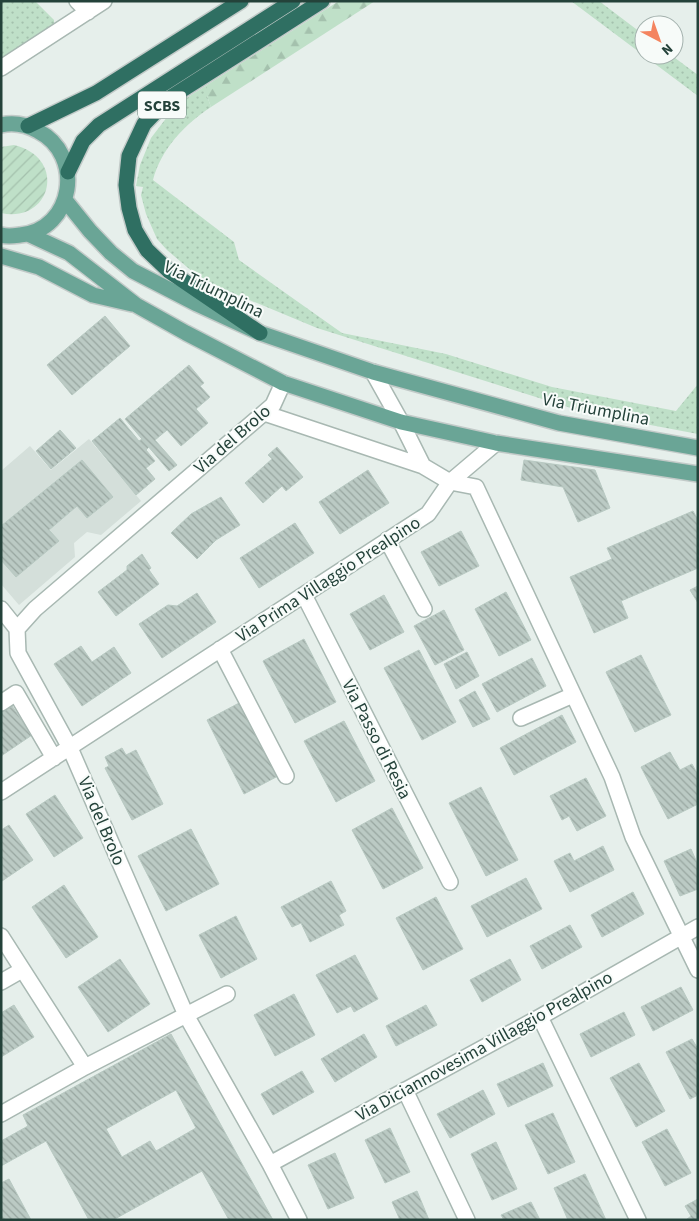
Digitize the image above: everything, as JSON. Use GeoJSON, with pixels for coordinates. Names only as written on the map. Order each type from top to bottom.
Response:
{"type":"FeatureCollection","features":[{"type":"Feature","properties":{"kind":"highway","name":"SCBS"},"geometry":{"type":"LineString","coordinates":[[28,126],[96,93],[241,1]]}},
{"type":"Feature","properties":{"kind":"highway","name":"SCBS"},"geometry":{"type":"LineString","coordinates":[[68,172],[83,141],[99,125],[293,1]]}},
{"type":"Feature","properties":{"kind":"highway","name":"SCBS"},"geometry":{"type":"LineString","coordinates":[[260,333],[170,270],[147,250],[134,230],[129,208],[126,185],[129,156],[144,124],[168,99],[322,1]]}},
{"type":"Feature","properties":{"kind":"main road"},"geometry":{"type":"LineString","coordinates":[[1,126],[7,124],[28,126],[47,136],[61,152],[68,172],[65,200],[56,215],[44,227],[28,234],[7,237],[1,235]]}},
{"type":"Feature","properties":{"kind":"main road","name":"Via Triumplina"},"geometry":{"type":"LineString","coordinates":[[65,200],[111,253],[133,271],[197,304],[260,333],[373,372],[559,423],[698,448]]}},
{"type":"Feature","properties":{"kind":"main road"},"geometry":{"type":"LineString","coordinates":[[28,234],[69,253],[136,304],[186,333],[283,383],[401,422],[496,443],[698,474]]}},
{"type":"Feature","properties":{"kind":"main road"},"geometry":{"type":"LineString","coordinates":[[1,256],[39,267],[93,295],[136,304]]}},
{"type":"Feature","properties":{"kind":"street"},"geometry":{"type":"LineString","coordinates":[[1,68],[82,6],[102,2]]}},
{"type":"Feature","properties":{"kind":"street"},"geometry":{"type":"LineString","coordinates":[[373,372],[423,466]]}},
{"type":"Feature","properties":{"kind":"street","name":"Via del Brolo"},"geometry":{"type":"LineString","coordinates":[[283,383],[273,405],[35,609],[17,629],[18,653],[70,748],[186,1015],[270,1164],[299,1220]]}},
{"type":"Feature","properties":{"kind":"street"},"geometry":{"type":"LineString","coordinates":[[264,413],[423,466],[450,482],[476,487],[612,777],[633,838],[698,970]]}},
{"type":"Feature","properties":{"kind":"street","name":"Via Prima Villaggio Prealpino"},"geometry":{"type":"LineString","coordinates":[[1,792],[428,514],[450,482],[496,443]]}},
{"type":"Feature","properties":{"kind":"street"},"geometry":{"type":"LineString","coordinates":[[388,540],[424,609]]}},
{"type":"Feature","properties":{"kind":"street","name":"Via Passo di Resia"},"geometry":{"type":"LineString","coordinates":[[304,595],[450,882]]}},
{"type":"Feature","properties":{"kind":"street"},"geometry":{"type":"LineString","coordinates":[[1,609],[17,629]]}},
{"type":"Feature","properties":{"kind":"street","name":"Via Prima Villaggio Prealpino"},"geometry":{"type":"LineString","coordinates":[[220,649],[286,776]]}},
{"type":"Feature","properties":{"kind":"street"},"geometry":{"type":"LineString","coordinates":[[1,703],[16,693],[54,758]]}},
{"type":"Feature","properties":{"kind":"street"},"geometry":{"type":"LineString","coordinates":[[521,718],[574,695]]}},
{"type":"Feature","properties":{"kind":"street","name":"Via Diciannovesima Villaggio Prealpino"},"geometry":{"type":"LineString","coordinates":[[270,1164],[540,1017],[698,927]]}},
{"type":"Feature","properties":{"kind":"street"},"geometry":{"type":"LineString","coordinates":[[1,936],[84,1067]]}},
{"type":"Feature","properties":{"kind":"street"},"geometry":{"type":"LineString","coordinates":[[1,982],[22,970]]}},
{"type":"Feature","properties":{"kind":"street"},"geometry":{"type":"LineString","coordinates":[[1,1114],[84,1067],[227,994]]}},
{"type":"Feature","properties":{"kind":"street"},"geometry":{"type":"LineString","coordinates":[[540,1017],[638,1220]]}},
{"type":"Feature","properties":{"kind":"street"},"geometry":{"type":"LineString","coordinates":[[405,1090],[467,1220]]}},
{"type":"Feature","properties":{"kind":"shaded area"},"geometry":{"type":"Polygon","coordinates":[[[89,439],[141,501],[101,535],[87,532],[74,543],[75,557],[19,605],[1,584],[1,471],[30,446],[51,470],[89,439]]]}},
{"type":"Feature","properties":{"kind":"green space"},"geometry":{"type":"Polygon","coordinates":[[[1,1],[35,1],[54,20],[54,25],[1,60],[1,1]]]}},
{"type":"Feature","properties":{"kind":"green space"},"geometry":{"type":"Polygon","coordinates":[[[339,1],[375,1],[211,107],[207,96],[207,85],[339,1]]]}},
{"type":"Feature","properties":{"kind":"green space"},"geometry":{"type":"Polygon","coordinates":[[[571,1],[599,1],[634,27],[634,48],[571,1]]]}},
{"type":"Feature","properties":{"kind":"green space"},"geometry":{"type":"Polygon","coordinates":[[[657,65],[684,65],[698,75],[698,96],[657,65]]]}},
{"type":"Feature","properties":{"kind":"green space"},"geometry":{"type":"Polygon","coordinates":[[[207,85],[207,96],[211,107],[192,121],[175,138],[162,158],[153,180],[234,242],[239,260],[342,333],[446,354],[552,387],[676,411],[698,384],[698,434],[587,413],[317,328],[216,286],[194,273],[157,239],[146,214],[141,195],[143,187],[136,186],[140,165],[151,138],[177,104],[207,85]]]}},
{"type":"Feature","properties":{"kind":"green space"},"geometry":{"type":"Polygon","coordinates":[[[14,145],[31,152],[42,163],[47,175],[46,188],[41,200],[32,209],[18,214],[1,213],[1,147],[14,145]]]}},
{"type":"Feature","properties":{"kind":"building"},"geometry":{"type":"Polygon","coordinates":[[[105,316],[130,346],[72,395],[47,365],[105,316]]]}},
{"type":"Feature","properties":{"kind":"building"},"geometry":{"type":"Polygon","coordinates":[[[189,365],[204,383],[200,386],[210,397],[196,409],[208,423],[181,446],[167,430],[155,440],[177,465],[169,471],[125,419],[189,365]]]}},
{"type":"Feature","properties":{"kind":"building"},"geometry":{"type":"Polygon","coordinates":[[[120,418],[139,441],[142,439],[149,447],[146,450],[155,461],[146,468],[155,479],[136,495],[92,441],[120,418]]]}},
{"type":"Feature","properties":{"kind":"building"},"geometry":{"type":"Polygon","coordinates":[[[60,430],[76,448],[51,469],[36,451],[60,430]]]}},
{"type":"Feature","properties":{"kind":"building"},"geometry":{"type":"Polygon","coordinates":[[[277,447],[303,477],[286,491],[282,486],[263,503],[245,483],[272,459],[268,455],[277,447]]]}},
{"type":"Feature","properties":{"kind":"building"},"geometry":{"type":"Polygon","coordinates":[[[82,460],[113,497],[87,518],[77,506],[49,530],[59,541],[16,577],[1,560],[1,526],[82,460]]]}},
{"type":"Feature","properties":{"kind":"building"},"geometry":{"type":"Polygon","coordinates":[[[524,460],[595,470],[610,508],[578,522],[563,487],[521,480],[524,460]]]}},
{"type":"Feature","properties":{"kind":"building"},"geometry":{"type":"Polygon","coordinates":[[[368,470],[389,503],[340,534],[319,502],[368,470]]]}},
{"type":"Feature","properties":{"kind":"building"},"geometry":{"type":"Polygon","coordinates":[[[221,497],[240,525],[216,540],[197,559],[171,533],[191,514],[221,497]]]}},
{"type":"Feature","properties":{"kind":"building"},"geometry":{"type":"Polygon","coordinates":[[[693,511],[698,520],[698,568],[621,601],[628,618],[594,633],[570,577],[612,559],[607,548],[693,511]]]}},
{"type":"Feature","properties":{"kind":"building"},"geometry":{"type":"Polygon","coordinates":[[[295,523],[314,553],[259,588],[240,558],[295,523]]]}},
{"type":"Feature","properties":{"kind":"building"},"geometry":{"type":"Polygon","coordinates":[[[461,531],[479,566],[439,586],[421,552],[461,531]]]}},
{"type":"Feature","properties":{"kind":"building"},"geometry":{"type":"Polygon","coordinates":[[[142,554],[151,568],[149,570],[159,584],[116,616],[98,592],[127,570],[127,566],[142,554]]]}},
{"type":"Feature","properties":{"kind":"building"},"geometry":{"type":"Polygon","coordinates":[[[698,586],[698,603],[690,590],[698,586]]]}},
{"type":"Feature","properties":{"kind":"building"},"geometry":{"type":"Polygon","coordinates":[[[506,592],[531,640],[499,656],[475,609],[506,592]]]}},
{"type":"Feature","properties":{"kind":"building"},"geometry":{"type":"Polygon","coordinates":[[[197,593],[216,622],[162,658],[139,624],[168,605],[177,606],[197,593]]]}},
{"type":"Feature","properties":{"kind":"building"},"geometry":{"type":"Polygon","coordinates":[[[384,595],[404,632],[370,650],[350,614],[384,595]]]}},
{"type":"Feature","properties":{"kind":"building"},"geometry":{"type":"Polygon","coordinates":[[[444,610],[464,650],[435,665],[414,626],[444,610]]]}},
{"type":"Feature","properties":{"kind":"building"},"geometry":{"type":"Polygon","coordinates":[[[304,639],[336,702],[295,723],[263,661],[304,639]]]}},
{"type":"Feature","properties":{"kind":"building"},"geometry":{"type":"Polygon","coordinates":[[[81,646],[92,662],[114,647],[131,673],[82,706],[54,664],[81,646]]]}},
{"type":"Feature","properties":{"kind":"building"},"geometry":{"type":"Polygon","coordinates":[[[419,650],[456,722],[422,740],[384,668],[419,650]]]}},
{"type":"Feature","properties":{"kind":"building"},"geometry":{"type":"Polygon","coordinates":[[[467,652],[479,676],[456,689],[444,664],[467,652]]]}},
{"type":"Feature","properties":{"kind":"building"},"geometry":{"type":"Polygon","coordinates":[[[641,655],[671,715],[635,732],[606,672],[641,655]]]}},
{"type":"Feature","properties":{"kind":"building"},"geometry":{"type":"Polygon","coordinates":[[[532,658],[546,686],[497,712],[482,684],[532,658]]]}},
{"type":"Feature","properties":{"kind":"building"},"geometry":{"type":"Polygon","coordinates":[[[475,691],[490,719],[473,727],[459,700],[475,691]]]}},
{"type":"Feature","properties":{"kind":"building"},"geometry":{"type":"Polygon","coordinates":[[[241,702],[278,776],[244,794],[207,720],[241,702]]]}},
{"type":"Feature","properties":{"kind":"building"},"geometry":{"type":"Polygon","coordinates":[[[12,706],[32,735],[1,756],[1,713],[12,706]]]}},
{"type":"Feature","properties":{"kind":"building"},"geometry":{"type":"Polygon","coordinates":[[[562,715],[576,742],[514,775],[500,748],[562,715]]]}},
{"type":"Feature","properties":{"kind":"building"},"geometry":{"type":"Polygon","coordinates":[[[344,721],[375,781],[336,802],[304,741],[344,721]]]}},
{"type":"Feature","properties":{"kind":"building"},"geometry":{"type":"Polygon","coordinates":[[[122,748],[126,755],[136,750],[163,804],[132,820],[105,768],[109,766],[105,757],[122,748]]]}},
{"type":"Feature","properties":{"kind":"building"},"geometry":{"type":"Polygon","coordinates":[[[670,752],[680,770],[692,764],[698,775],[698,804],[668,819],[641,767],[670,752]]]}},
{"type":"Feature","properties":{"kind":"building"},"geometry":{"type":"Polygon","coordinates":[[[586,778],[606,816],[577,831],[569,816],[562,820],[550,796],[586,778]]]}},
{"type":"Feature","properties":{"kind":"building"},"geometry":{"type":"Polygon","coordinates":[[[481,787],[518,860],[486,876],[449,803],[481,787]]]}},
{"type":"Feature","properties":{"kind":"building"},"geometry":{"type":"Polygon","coordinates":[[[55,795],[83,838],[54,857],[26,814],[55,795]]]}},
{"type":"Feature","properties":{"kind":"building"},"geometry":{"type":"Polygon","coordinates":[[[392,808],[423,868],[383,889],[352,830],[392,808]]]}},
{"type":"Feature","properties":{"kind":"building"},"geometry":{"type":"Polygon","coordinates":[[[9,825],[33,860],[2,881],[1,830],[9,825]]]}},
{"type":"Feature","properties":{"kind":"building"},"geometry":{"type":"Polygon","coordinates":[[[191,829],[219,884],[166,911],[138,856],[191,829]]]}},
{"type":"Feature","properties":{"kind":"building"},"geometry":{"type":"Polygon","coordinates":[[[603,846],[614,870],[570,892],[554,861],[570,853],[574,861],[603,846]]]}},
{"type":"Feature","properties":{"kind":"building"},"geometry":{"type":"Polygon","coordinates":[[[691,849],[698,865],[698,889],[680,896],[664,861],[691,849]]]}},
{"type":"Feature","properties":{"kind":"building"},"geometry":{"type":"Polygon","coordinates":[[[526,878],[542,909],[487,937],[471,906],[526,878]]]}},
{"type":"Feature","properties":{"kind":"building"},"geometry":{"type":"Polygon","coordinates":[[[331,881],[346,911],[339,915],[344,925],[310,942],[301,923],[292,927],[281,907],[331,881]]]}},
{"type":"Feature","properties":{"kind":"building"},"geometry":{"type":"Polygon","coordinates":[[[64,885],[98,937],[66,958],[32,907],[64,885]]]}},
{"type":"Feature","properties":{"kind":"building"},"geometry":{"type":"Polygon","coordinates":[[[633,892],[644,914],[602,937],[591,915],[633,892]]]}},
{"type":"Feature","properties":{"kind":"building"},"geometry":{"type":"Polygon","coordinates":[[[436,897],[463,949],[423,970],[396,918],[436,897]]]}},
{"type":"Feature","properties":{"kind":"building"},"geometry":{"type":"Polygon","coordinates":[[[236,916],[257,959],[221,978],[199,935],[236,916]]]}},
{"type":"Feature","properties":{"kind":"building"},"geometry":{"type":"Polygon","coordinates":[[[570,925],[582,947],[542,969],[530,946],[570,925]]]}},
{"type":"Feature","properties":{"kind":"building"},"geometry":{"type":"Polygon","coordinates":[[[355,955],[378,999],[354,1012],[351,1006],[337,1013],[316,975],[355,955]]]}},
{"type":"Feature","properties":{"kind":"building"},"geometry":{"type":"Polygon","coordinates":[[[120,959],[150,1004],[108,1032],[78,987],[120,959]]]}},
{"type":"Feature","properties":{"kind":"building"},"geometry":{"type":"Polygon","coordinates":[[[510,959],[521,980],[482,1002],[470,980],[510,959]]]}},
{"type":"Feature","properties":{"kind":"building"},"geometry":{"type":"Polygon","coordinates":[[[681,987],[693,1010],[653,1031],[641,1007],[681,987]]]}},
{"type":"Feature","properties":{"kind":"building"},"geometry":{"type":"Polygon","coordinates":[[[294,994],[315,1035],[275,1056],[254,1015],[294,994]]]}},
{"type":"Feature","properties":{"kind":"building"},"geometry":{"type":"Polygon","coordinates":[[[14,1005],[34,1037],[1,1057],[1,1013],[14,1005]]]}},
{"type":"Feature","properties":{"kind":"building"},"geometry":{"type":"Polygon","coordinates":[[[426,1005],[437,1025],[396,1046],[386,1026],[426,1005]]]}},
{"type":"Feature","properties":{"kind":"building"},"geometry":{"type":"Polygon","coordinates":[[[624,1012],[635,1035],[591,1057],[580,1034],[624,1012]]]}},
{"type":"Feature","properties":{"kind":"building"},"geometry":{"type":"Polygon","coordinates":[[[171,1034],[273,1220],[229,1220],[202,1171],[113,1220],[89,1220],[46,1141],[1,1166],[1,1141],[28,1126],[23,1115],[171,1034]],[[176,1090],[106,1129],[122,1157],[150,1141],[156,1151],[196,1128],[176,1090]]]}},
{"type":"Feature","properties":{"kind":"building"},"geometry":{"type":"Polygon","coordinates":[[[364,1034],[377,1057],[335,1082],[321,1059],[364,1034]]]}},
{"type":"Feature","properties":{"kind":"building"},"geometry":{"type":"Polygon","coordinates":[[[692,1039],[698,1049],[698,1095],[690,1099],[666,1052],[692,1039]]]}},
{"type":"Feature","properties":{"kind":"building"},"geometry":{"type":"Polygon","coordinates":[[[543,1063],[553,1086],[508,1107],[497,1084],[543,1063]]]}},
{"type":"Feature","properties":{"kind":"building"},"geometry":{"type":"Polygon","coordinates":[[[639,1063],[665,1111],[636,1127],[610,1078],[639,1063]]]}},
{"type":"Feature","properties":{"kind":"building"},"geometry":{"type":"Polygon","coordinates":[[[302,1071],[314,1092],[273,1115],[261,1094],[302,1071]]]}},
{"type":"Feature","properties":{"kind":"building"},"geometry":{"type":"Polygon","coordinates":[[[483,1090],[495,1114],[450,1138],[437,1114],[483,1090]]]}},
{"type":"Feature","properties":{"kind":"building"},"geometry":{"type":"Polygon","coordinates":[[[553,1113],[575,1162],[548,1174],[525,1125],[553,1113]]]}},
{"type":"Feature","properties":{"kind":"building"},"geometry":{"type":"Polygon","coordinates":[[[390,1128],[410,1172],[385,1183],[365,1140],[390,1128]]]}},
{"type":"Feature","properties":{"kind":"building"},"geometry":{"type":"Polygon","coordinates":[[[667,1129],[691,1173],[665,1186],[642,1142],[667,1129]]]}},
{"type":"Feature","properties":{"kind":"building"},"geometry":{"type":"Polygon","coordinates":[[[496,1142],[517,1189],[492,1200],[471,1154],[496,1142]]]}},
{"type":"Feature","properties":{"kind":"building"},"geometry":{"type":"Polygon","coordinates":[[[335,1153],[354,1198],[328,1209],[308,1165],[335,1153]]]}},
{"type":"Feature","properties":{"kind":"building"},"geometry":{"type":"Polygon","coordinates":[[[585,1174],[606,1220],[568,1220],[554,1188],[585,1174]]]}},
{"type":"Feature","properties":{"kind":"building"},"geometry":{"type":"Polygon","coordinates":[[[9,1179],[31,1220],[1,1220],[1,1183],[9,1179]]]}},
{"type":"Feature","properties":{"kind":"building"},"geometry":{"type":"Polygon","coordinates":[[[417,1191],[429,1220],[400,1220],[392,1202],[417,1191]]]}},
{"type":"Feature","properties":{"kind":"building"},"geometry":{"type":"Polygon","coordinates":[[[698,1199],[698,1220],[686,1220],[691,1216],[685,1206],[698,1199]]]}},
{"type":"Feature","properties":{"kind":"building"},"geometry":{"type":"Polygon","coordinates":[[[531,1202],[540,1220],[504,1220],[501,1215],[531,1202]]]}}]}
